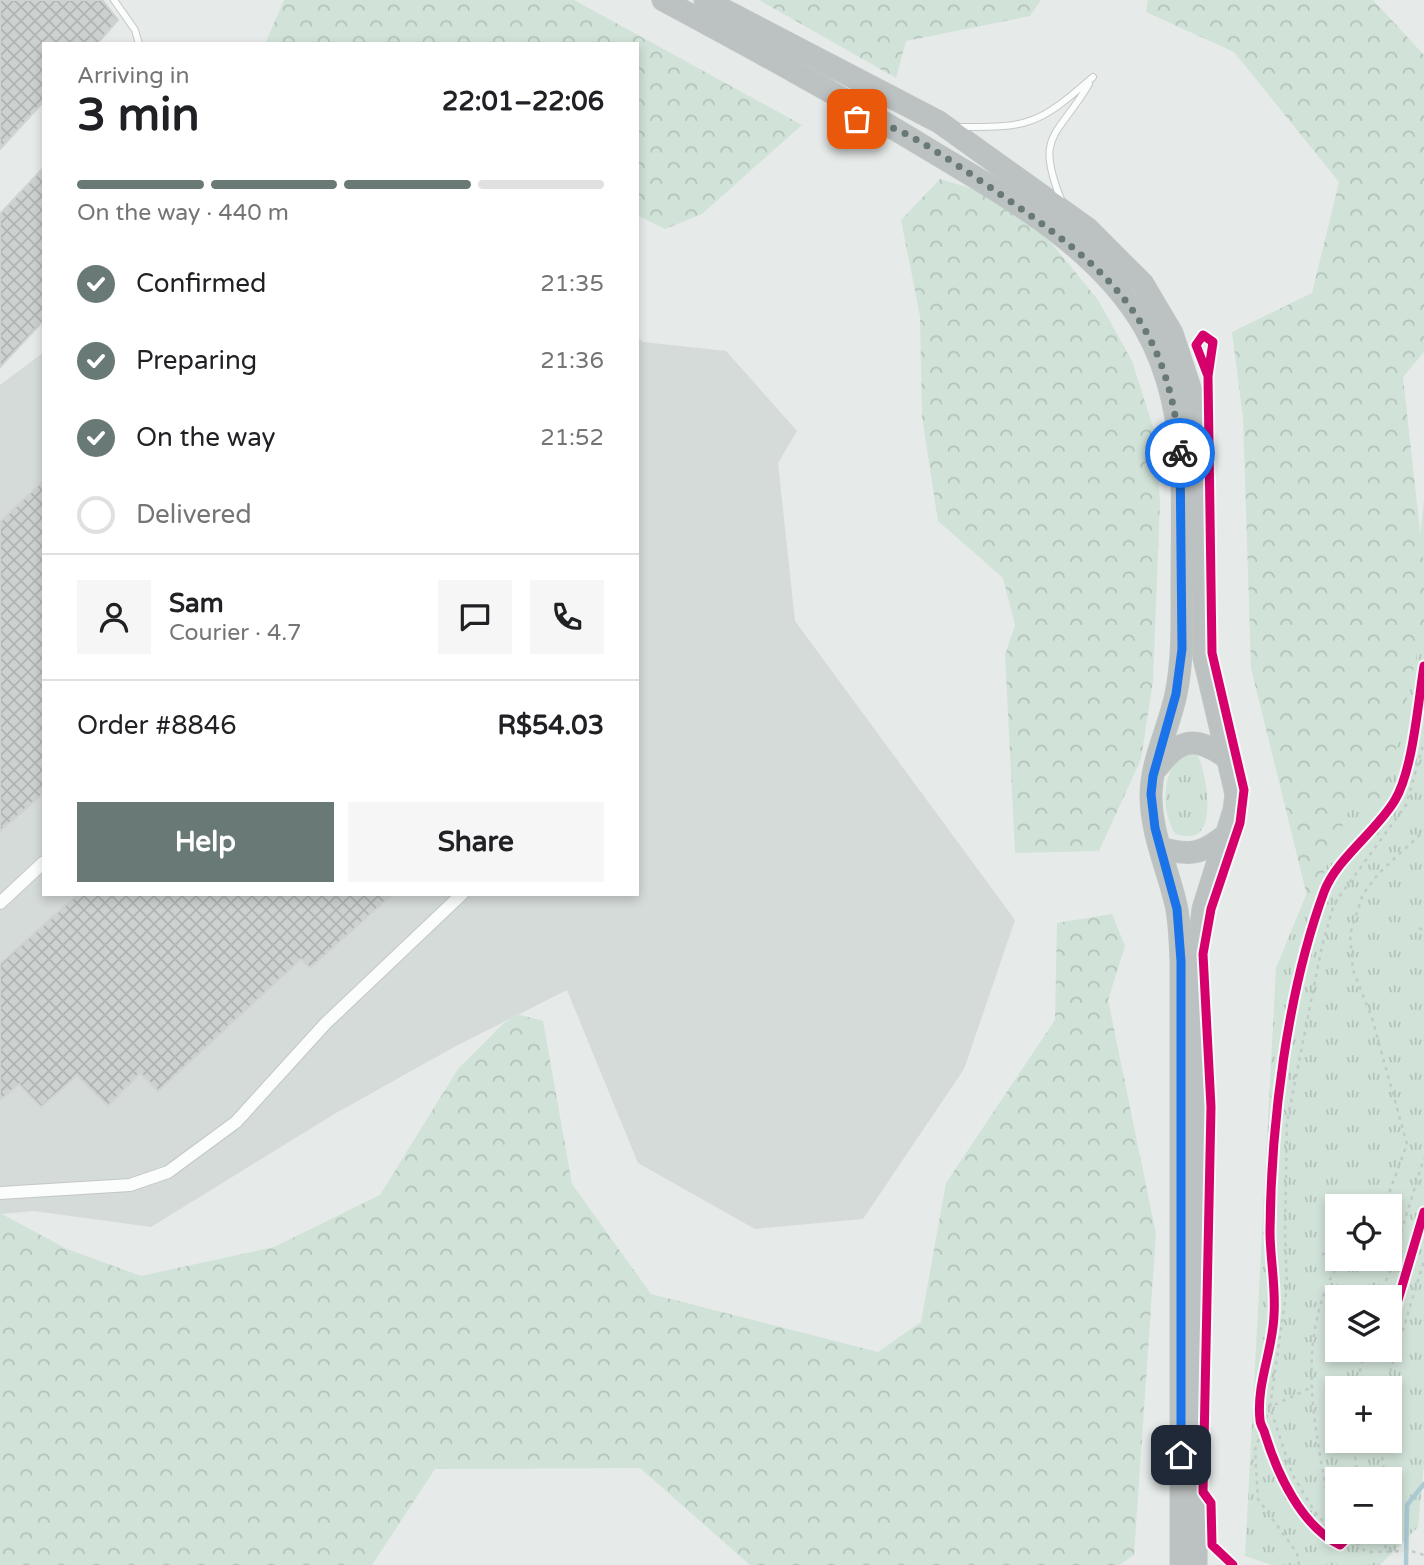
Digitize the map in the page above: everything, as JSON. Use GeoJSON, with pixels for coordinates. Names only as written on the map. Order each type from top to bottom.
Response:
{"type":"FeatureCollection","features":[{"type":"Feature","properties":{"kind":"highway"},"geometry":{"type":"LineString","coordinates":[[663,0],[755,48],[979,180],[1086,256],[1130,305],[1160,358],[1172,394],[1182,481],[1182,649],[1176,694],[1154,771],[1152,810],[1177,909],[1181,961],[1181,1565]]}},
{"type":"Feature","properties":{"kind":"highway"},"geometry":{"type":"LineString","coordinates":[[705,0],[946,127],[1066,213],[1115,253],[1143,284],[1172,333],[1195,403],[1203,480],[1202,636],[1208,684],[1236,794],[1228,833],[1202,909],[1196,967],[1200,1229],[1196,1565]]}},
{"type":"Feature","properties":{"kind":"highway"},"geometry":{"type":"LineString","coordinates":[[1154,771],[1167,753],[1181,744],[1209,745],[1227,758]]}},
{"type":"Feature","properties":{"kind":"highway"},"geometry":{"type":"LineString","coordinates":[[1161,848],[1177,853],[1208,849],[1228,833]]}},
{"type":"Feature","properties":{"kind":"street"},"geometry":{"type":"LineString","coordinates":[[0,903],[42,864]]}},
{"type":"Feature","properties":{"kind":"street"},"geometry":{"type":"LineString","coordinates":[[0,1193],[130,1185],[168,1172],[236,1122],[325,1024],[460,896]]}},
{"type":"Feature","properties":{"kind":"lane"},"geometry":{"type":"LineString","coordinates":[[114,0],[135,30],[138,42]]}},
{"type":"Feature","properties":{"kind":"lane"},"geometry":{"type":"LineString","coordinates":[[946,127],[1009,127],[1040,118],[1058,107],[1093,77],[1049,144],[1049,171],[1066,213]]}},
{"type":"Feature","properties":{"kind":"path"},"geometry":{"type":"LineString","coordinates":[[1299,1565],[1297,1553],[1258,1499],[1255,1450],[1264,1432],[1270,1408],[1287,1286],[1287,1122],[1306,1041],[1322,946],[1334,904],[1406,805],[1424,742]]}},
{"type":"Feature","properties":{"kind":"path"},"geometry":{"type":"LineString","coordinates":[[1399,790],[1407,761]]}},
{"type":"Feature","properties":{"kind":"path"},"geometry":{"type":"LineString","coordinates":[[1389,1194],[1407,1144],[1372,1018],[1353,970],[1350,934],[1363,894],[1393,859],[1424,831]]}},
{"type":"Feature","properties":{"kind":"path"},"geometry":{"type":"LineString","coordinates":[[1419,928],[1424,931]]}},
{"type":"Feature","properties":{"kind":"path"},"geometry":{"type":"LineString","coordinates":[[1275,1153],[1281,1095]]}},
{"type":"Feature","properties":{"kind":"path"},"geometry":{"type":"LineString","coordinates":[[1385,1285],[1424,1158]]}},
{"type":"Feature","properties":{"kind":"path"},"geometry":{"type":"LineString","coordinates":[[1389,1376],[1424,1261]]}},
{"type":"Feature","properties":{"kind":"path"},"geometry":{"type":"LineString","coordinates":[[1325,1478],[1310,1388],[1316,1322],[1333,1271]]}},
{"type":"Feature","properties":{"kind":"path"},"geometry":{"type":"LineString","coordinates":[[1269,1448],[1259,1421],[1262,1380],[1274,1322],[1276,1283]]}},
{"type":"Feature","properties":{"kind":"path"},"geometry":{"type":"LineString","coordinates":[[1270,1408],[1310,1388]]}},
{"type":"Feature","properties":{"kind":"path"},"geometry":{"type":"LineString","coordinates":[[1270,1408],[1297,1484],[1325,1523]]}},
{"type":"Feature","properties":{"kind":"path"},"geometry":{"type":"LineString","coordinates":[[1295,1500],[1325,1535]]}},
{"type":"Feature","properties":{"kind":"path"},"geometry":{"type":"LineString","coordinates":[[1356,1544],[1366,1552],[1412,1550],[1424,1555]]}},
{"type":"Feature","properties":{"kind":"path"},"geometry":{"type":"LineString","coordinates":[[1385,1545],[1387,1552]]}},
{"type":"Feature","properties":{"kind":"shaded area"},"geometry":{"type":"Polygon","coordinates":[[[639,339],[643,342],[726,351],[797,431],[778,463],[795,621],[1015,920],[964,1069],[863,1219],[755,1229],[638,1163],[567,990],[456,1046],[336,1113],[151,1227],[34,1211],[0,1214],[0,385],[42,354],[42,896],[639,896],[639,339]]]}},
{"type":"Feature","properties":{"kind":"green space"},"geometry":{"type":"Polygon","coordinates":[[[284,0],[574,0],[802,125],[702,214],[665,229],[639,216],[639,42],[266,42],[284,0]]]}},
{"type":"Feature","properties":{"kind":"green space"},"geometry":{"type":"Polygon","coordinates":[[[759,0],[1041,0],[1030,16],[906,41],[896,78],[759,0]]]}},
{"type":"Feature","properties":{"kind":"green space"},"geometry":{"type":"Polygon","coordinates":[[[1148,0],[1373,0],[1424,55],[1424,352],[1403,377],[1424,567],[1424,621],[1384,804],[1350,807],[1310,908],[1251,668],[1243,417],[1232,332],[1312,293],[1339,182],[1234,52],[1146,12],[1148,0]]]}},
{"type":"Feature","properties":{"kind":"green space"},"geometry":{"type":"Polygon","coordinates":[[[940,179],[1000,197],[1049,240],[1098,300],[1132,361],[1154,430],[1160,501],[1153,681],[1141,759],[1099,851],[1015,853],[1005,655],[1015,625],[1003,578],[938,521],[922,417],[920,316],[901,220],[940,179]]]}},
{"type":"Feature","properties":{"kind":"green space"},"geometry":{"type":"Polygon","coordinates":[[[1424,500],[1424,1463],[1418,1527],[1402,1543],[1402,1467],[1325,1467],[1325,1544],[1401,1544],[1380,1565],[1272,1565],[1245,1556],[1276,968],[1408,647],[1424,500]]]}},
{"type":"Feature","properties":{"kind":"green space"},"geometry":{"type":"Polygon","coordinates":[[[1197,755],[1207,796],[1203,829],[1189,836],[1175,834],[1166,805],[1172,766],[1177,757],[1197,755]]]}},
{"type":"Feature","properties":{"kind":"green space"},"geometry":{"type":"Polygon","coordinates":[[[1112,914],[1125,946],[1108,1000],[1156,1234],[1134,1555],[1119,1565],[750,1565],[640,1468],[435,1469],[372,1565],[0,1565],[0,1213],[67,1249],[141,1276],[274,1247],[380,1195],[458,1069],[503,1024],[517,1014],[543,1021],[572,1184],[651,1294],[878,1352],[921,1322],[946,1183],[1055,1020],[1057,923],[1112,914]]]}},
{"type":"Feature","properties":{"kind":"building"},"geometry":{"type":"Polygon","coordinates":[[[0,0],[102,0],[118,20],[99,42],[42,42],[42,103],[0,149],[0,0]]]}},
{"type":"Feature","properties":{"kind":"building"},"geometry":{"type":"Polygon","coordinates":[[[42,169],[42,322],[0,367],[0,214],[42,169]]]}},
{"type":"Feature","properties":{"kind":"building"},"geometry":{"type":"Polygon","coordinates":[[[42,482],[42,795],[0,831],[0,522],[42,482]]]}},
{"type":"Feature","properties":{"kind":"building"},"geometry":{"type":"Polygon","coordinates":[[[76,896],[391,896],[310,968],[301,959],[158,1091],[140,1073],[108,1106],[77,1075],[41,1107],[19,1084],[0,1100],[0,964],[76,896]]]}},
{"type":"Feature","properties":{"kind":"waterway"},"geometry":{"type":"LineString","coordinates":[[1406,1565],[1407,1505],[1424,1484]]}},
{"type":"Feature","properties":{"kind":"cycle path"},"geometry":{"type":"LineString","coordinates":[[1208,376],[1196,345],[1203,335],[1213,342],[1208,376],[1212,653],[1244,790],[1240,823],[1211,909],[1203,954],[1211,1107],[1203,1492],[1211,1503],[1212,1545],[1233,1565]]}},
{"type":"Feature","properties":{"kind":"cycle path"},"geometry":{"type":"LineString","coordinates":[[1325,1535],[1302,1512],[1292,1497],[1276,1465],[1260,1422],[1260,1393],[1274,1315],[1270,1231],[1278,1103],[1300,972],[1324,892],[1338,868],[1387,812],[1401,787],[1411,754],[1424,666]]}},
{"type":"Feature","properties":{"kind":"cycle path"},"geometry":{"type":"LineString","coordinates":[[1402,1286],[1424,1212]]}},
{"type":"Feature","properties":{"kind":"way so far"},"geometry":{"type":"LineString","coordinates":[[857,119],[894,129],[979,180],[1054,231],[1086,256],[1112,282],[1146,328],[1160,358],[1172,394],[1180,453]]}},
{"type":"Feature","properties":{"kind":"route"},"geometry":{"type":"LineString","coordinates":[[1180,453],[1182,649],[1176,694],[1153,776],[1151,794],[1155,828],[1177,909],[1181,961],[1181,1455]]}}]}
